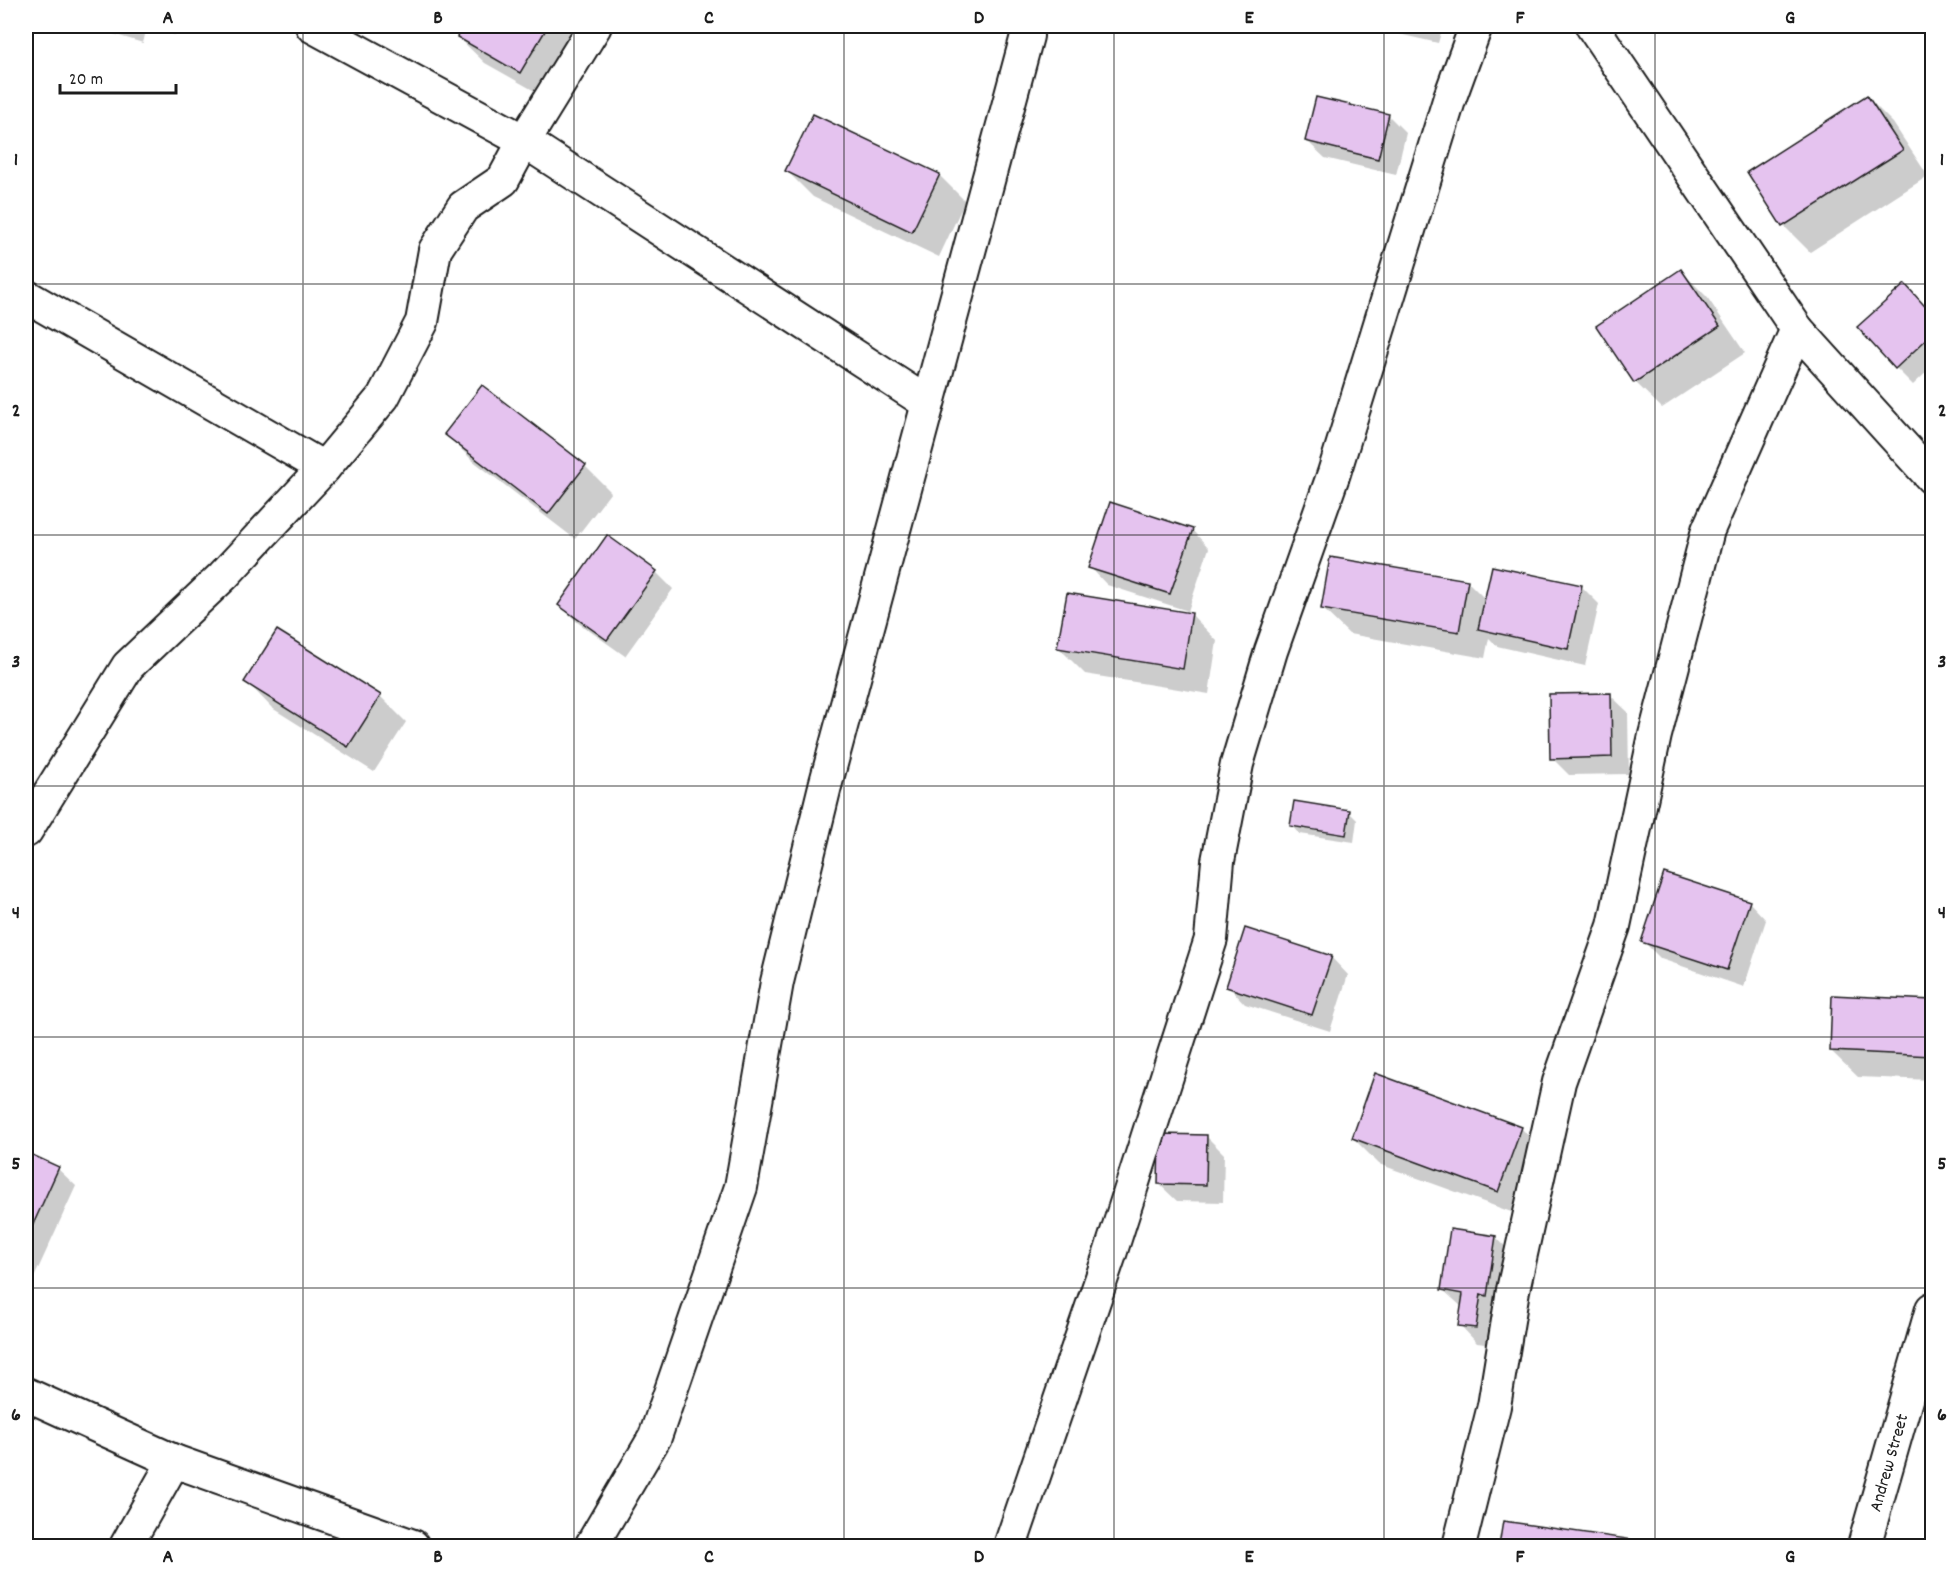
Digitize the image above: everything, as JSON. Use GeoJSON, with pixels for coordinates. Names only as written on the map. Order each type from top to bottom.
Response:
{"type":"FeatureCollection","features":[{"type":"Feature","properties":{"kind":"street"},"geometry":{"type":"LineString","coordinates":[[312,26],[524,141],[927,402]]}},
{"type":"Feature","properties":{"kind":"street"},"geometry":{"type":"LineString","coordinates":[[26,831],[128,666],[223,576],[324,468],[383,397],[422,322],[435,250],[463,207],[503,180],[524,141],[595,26]]}},
{"type":"Feature","properties":{"kind":"street"},"geometry":{"type":"LineString","coordinates":[[1010,1546],[1110,1254],[1210,939],[1218,861],[1247,730],[1271,651],[1334,473],[1450,97],[1476,26]]}},
{"type":"Feature","properties":{"kind":"street"},"geometry":{"type":"LineString","coordinates":[[1592,26],[1797,329],[1932,478]]}},
{"type":"Feature","properties":{"kind":"street"},"geometry":{"type":"LineString","coordinates":[[591,1546],[655,1437],[741,1187],[777,982],[828,774],[1026,36]]}},
{"type":"Feature","properties":{"kind":"street"},"geometry":{"type":"LineString","coordinates":[[26,296],[324,468]]}},
{"type":"Feature","properties":{"kind":"street"},"geometry":{"type":"LineString","coordinates":[[1459,1546],[1494,1406],[1513,1290],[1559,1082],[1614,926],[1655,735],[1708,530],[1797,329]]}},
{"type":"Feature","properties":{"kind":"street","name":"Andrew Street"},"geometry":{"type":"LineString","coordinates":[[1864,1546],[1932,1309]]}},
{"type":"Feature","properties":{"kind":"street"},"geometry":{"type":"LineString","coordinates":[[26,1394],[174,1461],[413,1546]]}},
{"type":"Feature","properties":{"kind":"street"},"geometry":{"type":"LineString","coordinates":[[126,1546],[174,1461]]}},
{"type":"Feature","properties":{"kind":"building"},"geometry":{"type":"Polygon","coordinates":[[[463,26],[548,26],[520,73],[457,37],[463,26]]]}},
{"type":"Feature","properties":{"kind":"building"},"geometry":{"type":"Polygon","coordinates":[[[1867,95],[1903,150],[1782,227],[1747,172],[1867,95]]]}},
{"type":"Feature","properties":{"kind":"building"},"geometry":{"type":"Polygon","coordinates":[[[1316,97],[1389,114],[1378,159],[1305,141],[1316,97]]]}},
{"type":"Feature","properties":{"kind":"building"},"geometry":{"type":"Polygon","coordinates":[[[813,114],[940,174],[912,232],[785,171],[813,114]]]}},
{"type":"Feature","properties":{"kind":"building"},"geometry":{"type":"Polygon","coordinates":[[[1681,269],[1720,326],[1634,383],[1596,326],[1681,269]]]}},
{"type":"Feature","properties":{"kind":"building"},"geometry":{"type":"Polygon","coordinates":[[[1905,284],[1932,314],[1932,334],[1895,369],[1857,327],[1905,284]]]}},
{"type":"Feature","properties":{"kind":"building"},"geometry":{"type":"Polygon","coordinates":[[[482,385],[586,465],[548,514],[444,434],[482,385]]]}},
{"type":"Feature","properties":{"kind":"building"},"geometry":{"type":"Polygon","coordinates":[[[1110,502],[1193,529],[1170,594],[1088,568],[1110,502]]]}},
{"type":"Feature","properties":{"kind":"building"},"geometry":{"type":"Polygon","coordinates":[[[607,535],[657,571],[607,640],[558,605],[607,535]]]}},
{"type":"Feature","properties":{"kind":"building"},"geometry":{"type":"Polygon","coordinates":[[[1330,557],[1468,580],[1459,632],[1321,609],[1330,557]]]}},
{"type":"Feature","properties":{"kind":"building"},"geometry":{"type":"Polygon","coordinates":[[[1492,566],[1582,585],[1568,649],[1478,629],[1492,566]]]}},
{"type":"Feature","properties":{"kind":"building"},"geometry":{"type":"Polygon","coordinates":[[[1067,593],[1192,613],[1183,669],[1057,648],[1067,593]]]}},
{"type":"Feature","properties":{"kind":"building"},"geometry":{"type":"Polygon","coordinates":[[[277,630],[381,695],[348,747],[244,682],[277,630]]]}},
{"type":"Feature","properties":{"kind":"building"},"geometry":{"type":"Polygon","coordinates":[[[1611,693],[1612,757],[1550,759],[1549,694],[1611,693]]]}},
{"type":"Feature","properties":{"kind":"building"},"geometry":{"type":"Polygon","coordinates":[[[1294,801],[1350,810],[1346,835],[1290,826],[1294,801]]]}},
{"type":"Feature","properties":{"kind":"building"},"geometry":{"type":"Polygon","coordinates":[[[1664,873],[1750,901],[1727,970],[1641,942],[1664,873]]]}},
{"type":"Feature","properties":{"kind":"building"},"geometry":{"type":"Polygon","coordinates":[[[1245,928],[1332,956],[1312,1015],[1226,987],[1245,928]]]}},
{"type":"Feature","properties":{"kind":"building"},"geometry":{"type":"Polygon","coordinates":[[[1832,995],[1932,1000],[1932,1056],[1830,1051],[1832,995]]]}},
{"type":"Feature","properties":{"kind":"building"},"geometry":{"type":"Polygon","coordinates":[[[1375,1073],[1522,1127],[1498,1192],[1352,1138],[1375,1073]]]}},
{"type":"Feature","properties":{"kind":"building"},"geometry":{"type":"Polygon","coordinates":[[[1159,1134],[1207,1135],[1206,1185],[1158,1184],[1159,1134]]]}},
{"type":"Feature","properties":{"kind":"building"},"geometry":{"type":"Polygon","coordinates":[[[26,1152],[59,1167],[26,1240],[26,1152]]]}},
{"type":"Feature","properties":{"kind":"building"},"geometry":{"type":"Polygon","coordinates":[[[1450,1229],[1496,1236],[1487,1296],[1481,1294],[1476,1328],[1458,1326],[1463,1294],[1441,1290],[1450,1229]]]}},
{"type":"Feature","properties":{"kind":"building"},"geometry":{"type":"Polygon","coordinates":[[[1503,1521],[1648,1542],[1647,1546],[1499,1546],[1503,1521]]]}}]}
